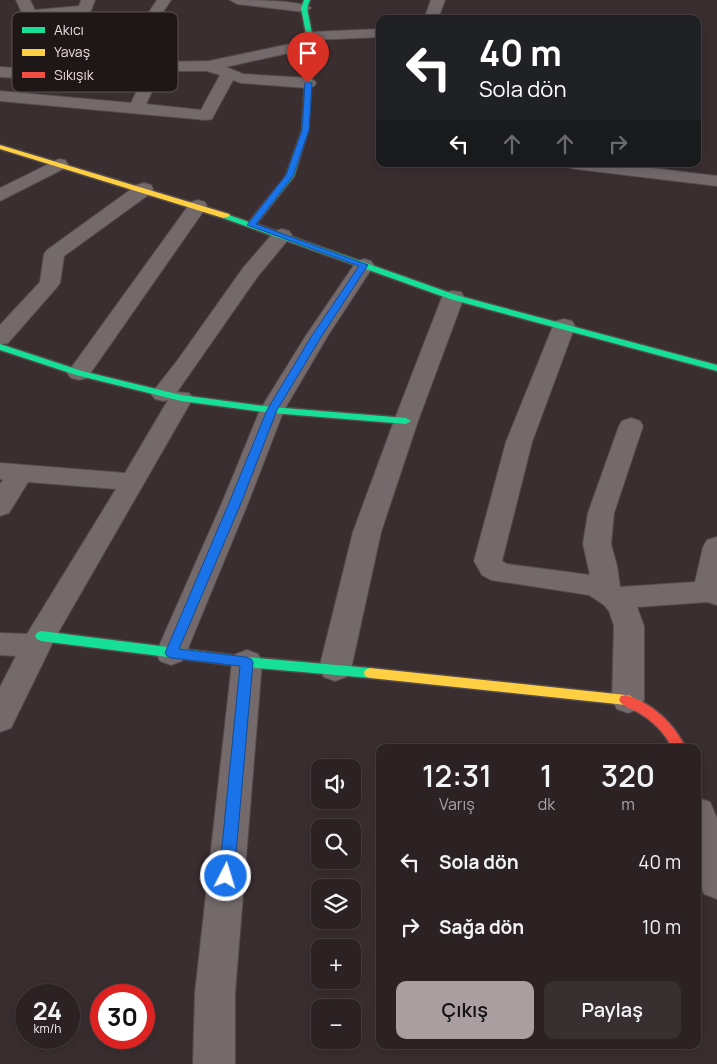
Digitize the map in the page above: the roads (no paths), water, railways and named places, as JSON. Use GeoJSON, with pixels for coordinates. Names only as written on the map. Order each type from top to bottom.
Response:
{"type":"FeatureCollection","features":[{"type":"Feature","properties":{"kind":"street"},"geometry":{"type":"LineString","coordinates":[[24,0],[29,12]]}},
{"type":"Feature","properties":{"kind":"street"},"geometry":{"type":"LineString","coordinates":[[63,12],[85,10],[88,0]]}},
{"type":"Feature","properties":{"kind":"street"},"geometry":{"type":"LineString","coordinates":[[156,12],[164,0]]}},
{"type":"Feature","properties":{"kind":"street"},"geometry":{"type":"LineString","coordinates":[[237,0],[306,4],[311,40],[305,130],[290,176],[251,225]]}},
{"type":"Feature","properties":{"kind":"street"},"geometry":{"type":"LineString","coordinates":[[432,15],[438,0]]}},
{"type":"Feature","properties":{"kind":"street"},"geometry":{"type":"LineString","coordinates":[[178,67],[208,66],[311,40],[376,33]]}},
{"type":"Feature","properties":{"kind":"street"},"geometry":{"type":"LineString","coordinates":[[208,66],[241,78],[308,83]]}},
{"type":"Feature","properties":{"kind":"street"},"geometry":{"type":"LineString","coordinates":[[0,96],[206,115],[229,74]]}},
{"type":"Feature","properties":{"kind":"street"},"geometry":{"type":"LineString","coordinates":[[37,98],[43,92]]}},
{"type":"Feature","properties":{"kind":"street"},"geometry":{"type":"LineString","coordinates":[[136,108],[144,92]]}},
{"type":"Feature","properties":{"kind":"street"},"geometry":{"type":"LineString","coordinates":[[3,149],[198,206],[453,297],[717,368]]}},
{"type":"Feature","properties":{"kind":"street"},"geometry":{"type":"LineString","coordinates":[[0,195],[59,164]]}},
{"type":"Feature","properties":{"kind":"street"},"geometry":{"type":"LineString","coordinates":[[601,167],[717,181]]}},
{"type":"Feature","properties":{"kind":"street"},"geometry":{"type":"LineString","coordinates":[[0,338],[50,283],[54,254],[144,189]]}},
{"type":"Feature","properties":{"kind":"street"},"geometry":{"type":"LineString","coordinates":[[79,373],[198,206]]}},
{"type":"Feature","properties":{"kind":"street"},"geometry":{"type":"LineString","coordinates":[[0,719],[38,641],[133,482],[184,366],[250,272],[282,235]]}},
{"type":"Feature","properties":{"kind":"street"},"geometry":{"type":"LineString","coordinates":[[171,653],[235,503],[272,410],[316,337],[364,265]]}},
{"type":"Feature","properties":{"kind":"street"},"geometry":{"type":"LineString","coordinates":[[335,669],[367,532],[453,297]]}},
{"type":"Feature","properties":{"kind":"street"},"geometry":{"type":"LineString","coordinates":[[564,326],[519,442],[488,561],[492,568],[501,573],[596,586],[622,606],[629,626],[628,700]]}},
{"type":"Feature","properties":{"kind":"street"},"geometry":{"type":"LineString","coordinates":[[0,348],[79,373],[172,396],[272,410],[406,422]]}},
{"type":"Feature","properties":{"kind":"street"},"geometry":{"type":"LineString","coordinates":[[610,595],[597,544],[601,512],[631,426]]}},
{"type":"Feature","properties":{"kind":"street"},"geometry":{"type":"LineString","coordinates":[[0,507],[10,472],[133,482]]}},
{"type":"Feature","properties":{"kind":"street"},"geometry":{"type":"LineString","coordinates":[[610,595],[712,593],[717,547]]}},
{"type":"Feature","properties":{"kind":"street"},"geometry":{"type":"LineString","coordinates":[[0,644],[38,641],[335,669],[628,700],[652,714],[677,740],[678,744]]}},
{"type":"Feature","properties":{"kind":"street"},"geometry":{"type":"LineString","coordinates":[[214,1064],[215,993],[246,662]]}},
{"type":"Feature","properties":{"kind":"street"},"geometry":{"type":"LineString","coordinates":[[701,824],[717,882]]}}]}
